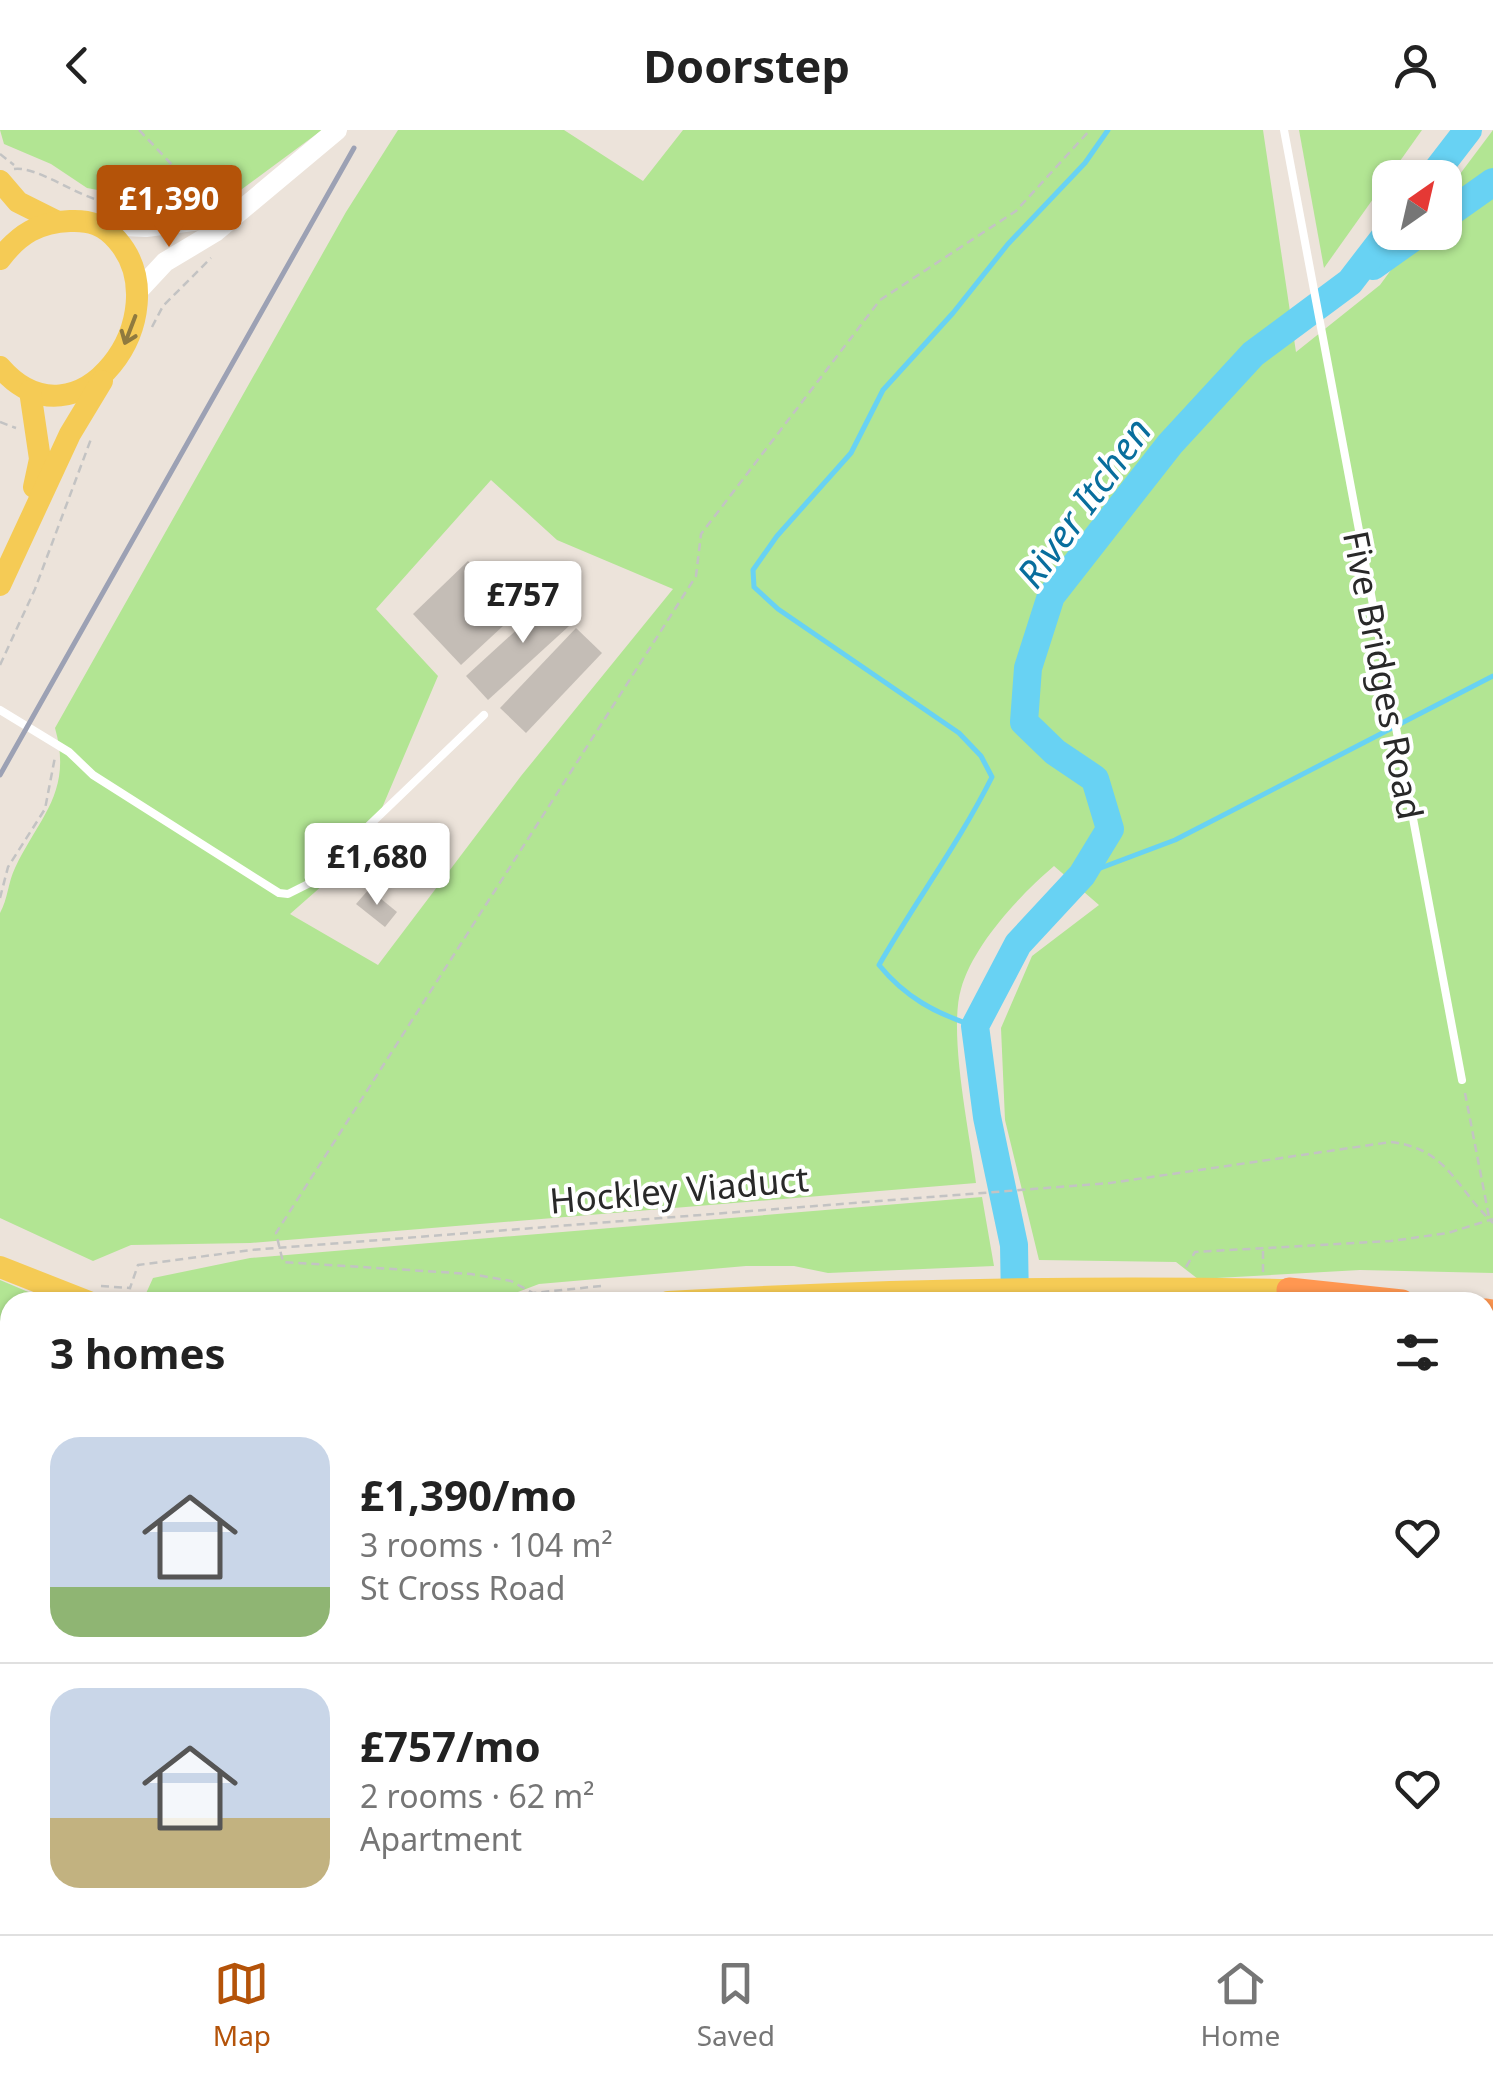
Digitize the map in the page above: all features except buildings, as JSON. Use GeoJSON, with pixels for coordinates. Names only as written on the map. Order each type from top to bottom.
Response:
{"type":"FeatureCollection","features":[{"type":"Feature","properties":{"kind":"main road"},"geometry":{"type":"LineString","coordinates":[[138,291],[166,262],[216,232],[336,130]]}},
{"type":"Feature","properties":{"kind":"main road"},"geometry":{"type":"LineString","coordinates":[[8,173],[18,202],[56,221]]}},
{"type":"Feature","properties":{"kind":"main road"},"geometry":{"type":"LineString","coordinates":[[0,259],[36,226],[56,221],[146,227],[234,216]]}},
{"type":"Feature","properties":{"kind":"main road"},"geometry":{"type":"LineString","coordinates":[[0,584],[70,434],[135,320],[138,291],[125,250],[100,225]]}},
{"type":"Feature","properties":{"kind":"main road"},"geometry":{"type":"LineString","coordinates":[[10,379],[59,396],[86,389],[112,366]]}},
{"type":"Feature","properties":{"kind":"main road"},"geometry":{"type":"LineString","coordinates":[[10,379],[40,459],[27,520]]}},
{"type":"Feature","properties":{"kind":"main road"},"geometry":{"type":"LineString","coordinates":[[0,1266],[64,1292]]}},
{"type":"Feature","properties":{"kind":"main road"},"geometry":{"type":"LineString","coordinates":[[1216,1289],[1222,1292]]}},
{"type":"Feature","properties":{"kind":"main road"},"geometry":{"type":"LineString","coordinates":[[973,1292],[1247,1292]]}},
{"type":"Feature","properties":{"kind":"lane","name":"Five Bridges Road"},"geometry":{"type":"LineString","coordinates":[[1284,130],[1322,350],[1462,1080]]}},
{"type":"Feature","properties":{"kind":"lane"},"geometry":{"type":"LineString","coordinates":[[0,710],[279,893],[288,894],[308,884],[484,715]]}},
{"type":"Feature","properties":{"kind":"path"},"geometry":{"type":"LineString","coordinates":[[139,130],[177,170],[202,207]]}},
{"type":"Feature","properties":{"kind":"path"},"geometry":{"type":"LineString","coordinates":[[531,1292],[511,1282],[470,1274],[283,1262],[276,1233],[696,576],[700,534],[880,300],[1016,211],[1090,130]]}},
{"type":"Feature","properties":{"kind":"path"},"geometry":{"type":"LineString","coordinates":[[0,154],[8,173],[32,169],[65,190],[105,202],[173,202],[179,214]]}},
{"type":"Feature","properties":{"kind":"path"},"geometry":{"type":"LineString","coordinates":[[200,268],[211,260]]}},
{"type":"Feature","properties":{"kind":"path"},"geometry":{"type":"LineString","coordinates":[[0,422],[24,431]]}},
{"type":"Feature","properties":{"kind":"path"},"geometry":{"type":"LineString","coordinates":[[0,665],[35,589],[89,442]]}},
{"type":"Feature","properties":{"kind":"path"},"geometry":{"type":"LineString","coordinates":[[0,898],[8,866],[46,809],[56,744]]}},
{"type":"Feature","properties":{"kind":"path"},"geometry":{"type":"LineString","coordinates":[[1183,1272],[1196,1252],[1391,1241],[1448,1234],[1492,1220],[1462,1080]]}},
{"type":"Feature","properties":{"kind":"path","name":"Hockley Viaduct"},"geometry":{"type":"LineString","coordinates":[[138,1265],[251,1250],[1110,1183],[1391,1142],[1429,1152],[1492,1220]]}},
{"type":"Feature","properties":{"kind":"path"},"geometry":{"type":"LineString","coordinates":[[1263,1276],[1264,1248]]}},
{"type":"Feature","properties":{"kind":"path"},"geometry":{"type":"LineString","coordinates":[[543,1292],[601,1286]]}},
{"type":"Feature","properties":{"kind":"path"},"geometry":{"type":"LineString","coordinates":[[129,1292],[130,1288]]}},
{"type":"Feature","properties":{"kind":"green space"},"geometry":{"type":"Polygon","coordinates":[[[0,130],[322,130],[238,192],[150,200],[87,188],[51,164],[4,144],[0,130]]]}},
{"type":"Feature","properties":{"kind":"green space"},"geometry":{"type":"Polygon","coordinates":[[[398,130],[564,130],[643,181],[683,130],[1263,130],[1296,352],[1380,285],[1406,250],[1462,250],[1462,171],[1493,130],[1493,1273],[1360,1270],[1198,1279],[1176,1262],[1039,1260],[1005,1120],[1001,1028],[1032,956],[1099,905],[1054,866],[987,938],[961,989],[958,1057],[976,1183],[250,1243],[131,1245],[93,1261],[0,1218],[0,913],[15,868],[57,787],[60,770],[55,728],[346,212],[398,130]],[[491,480],[376,609],[438,676],[365,848],[290,914],[378,965],[521,776],[673,589],[557,540],[491,480]]]}},
{"type":"Feature","properties":{"kind":"green space"},"geometry":{"type":"Polygon","coordinates":[[[1299,130],[1422,130],[1401,160],[1372,160],[1372,200],[1324,268],[1299,130]]]}},
{"type":"Feature","properties":{"kind":"green space"},"geometry":{"type":"Polygon","coordinates":[[[982,1197],[994,1266],[828,1273],[794,1266],[746,1266],[539,1284],[518,1292],[147,1292],[153,1278],[250,1258],[982,1197]]]}},
{"type":"Feature","properties":{"kind":"green space"},"geometry":{"type":"Polygon","coordinates":[[[0,1280],[28,1292],[0,1292],[0,1280]]]}},
{"type":"Feature","properties":{"kind":"waterway"},"geometry":{"type":"LineString","coordinates":[[975,1026],[922,1003],[879,965],[992,777],[981,756],[959,733],[778,609],[754,587],[753,570],[777,536],[851,453],[883,390],[953,313],[1008,244],[1085,163],[1108,130]]}},
{"type":"Feature","properties":{"kind":"waterway","name":"River Itchen"},"geometry":{"type":"LineString","coordinates":[[1445,160],[1468,130]]}},
{"type":"Feature","properties":{"kind":"waterway"},"geometry":{"type":"LineString","coordinates":[[1462,204],[1493,182]]}},
{"type":"Feature","properties":{"kind":"waterway","name":"River Itchen"},"geometry":{"type":"LineString","coordinates":[[1015,1292],[1014,1245],[987,1117],[975,1026],[1018,944],[1082,875],[1110,829],[1095,779],[1055,752],[1024,722],[1028,668],[1051,596],[1170,444],[1253,354],[1350,282],[1375,250]]}},
{"type":"Feature","properties":{"kind":"waterway"},"geometry":{"type":"LineString","coordinates":[[1373,266],[1396,250]]}},
{"type":"Feature","properties":{"kind":"waterway"},"geometry":{"type":"LineString","coordinates":[[1082,875],[1175,840],[1493,676]]}},
{"type":"Feature","properties":{"kind":"railway"},"geometry":{"type":"LineString","coordinates":[[0,775],[354,148]]}}]}
